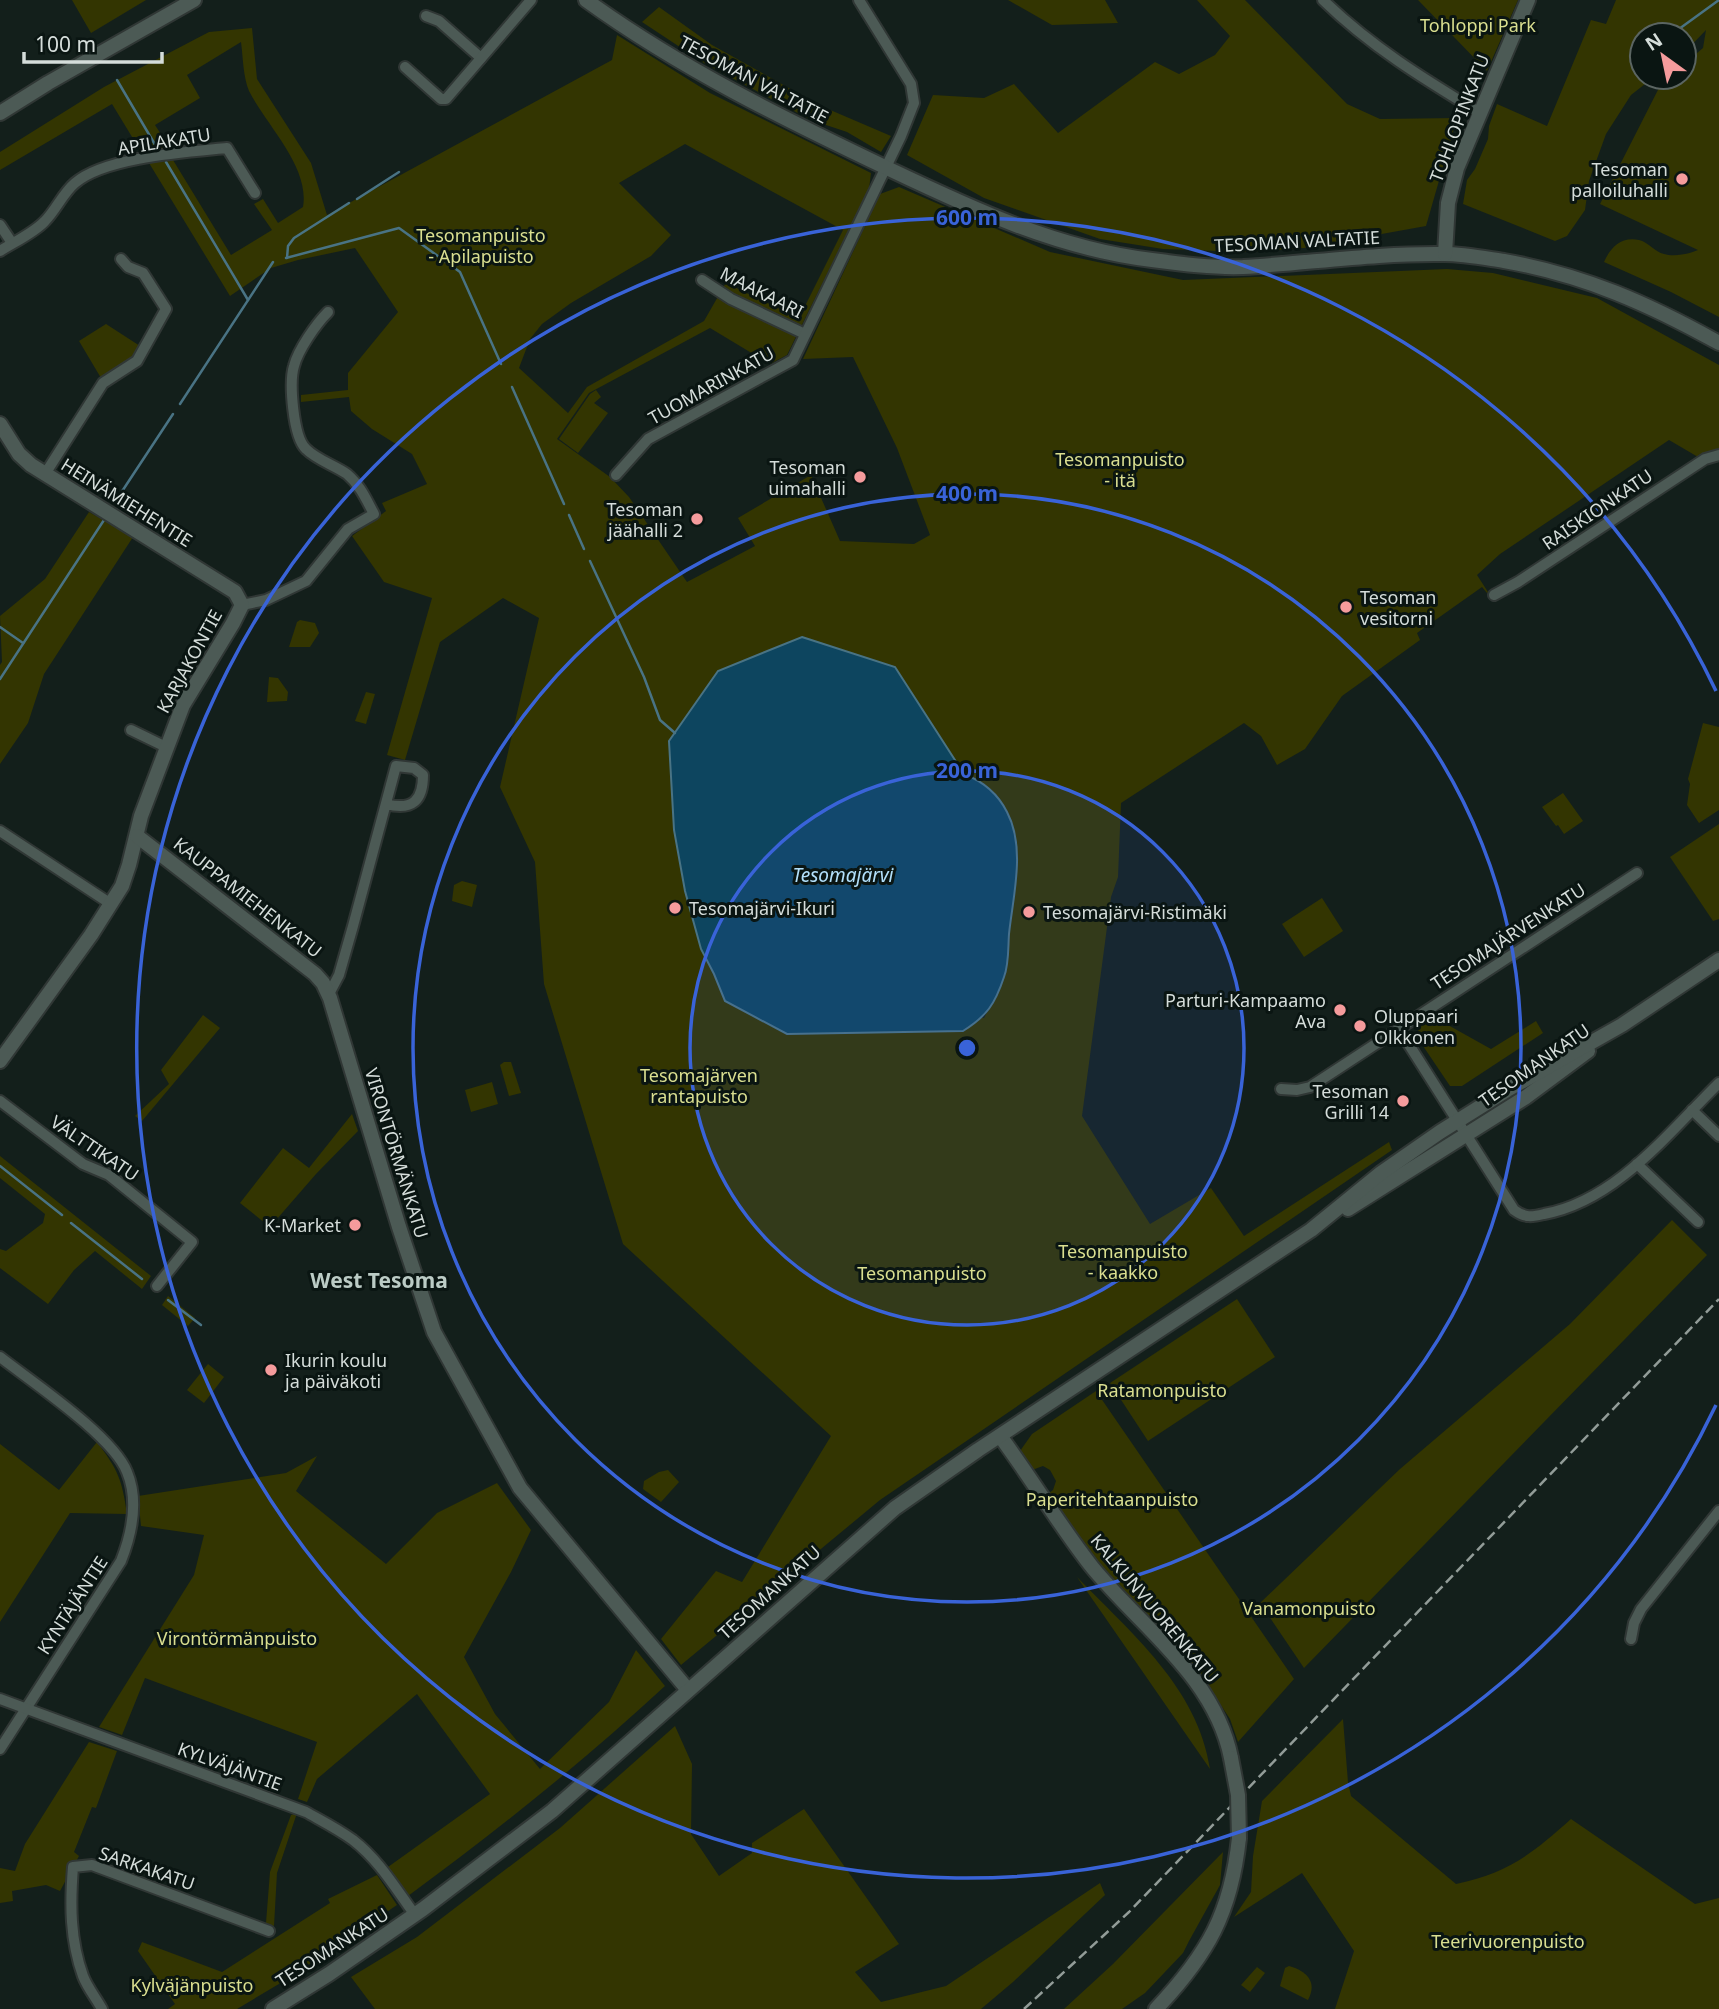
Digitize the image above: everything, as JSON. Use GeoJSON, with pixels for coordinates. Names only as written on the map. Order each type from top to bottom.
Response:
{"type":"FeatureCollection","features":[{"type":"Feature","properties":{"kind":"main road"},"geometry":{"type":"LineString","coordinates":[[0,113],[194,0]]}},
{"type":"Feature","properties":{"kind":"main road","name":"TESOMAN VALTATIE"},"geometry":{"type":"LineString","coordinates":[[586,0],[632,33],[687,66],[754,103],[886,168],[1015,225],[1106,254],[1240,267],[1379,255],[1445,254],[1544,268],[1576,277],[1657,309],[1719,343]]}},
{"type":"Feature","properties":{"kind":"main road","name":"TOHLOPINKATU"},"geometry":{"type":"LineString","coordinates":[[1445,254],[1448,204],[1457,168],[1528,0]]}},
{"type":"Feature","properties":{"kind":"main road"},"geometry":{"type":"LineString","coordinates":[[0,104],[48,83]]}},
{"type":"Feature","properties":{"kind":"main road","name":"HEINÄMIEHENTIE"},"geometry":{"type":"LineString","coordinates":[[0,424],[24,460],[235,593],[242,605]]}},
{"type":"Feature","properties":{"kind":"main road","name":"KARJAKONTIE"},"geometry":{"type":"LineString","coordinates":[[0,1061],[111,905],[130,865],[141,816],[183,705],[242,605]]}},
{"type":"Feature","properties":{"kind":"main road","name":"KAUPPAMIEHENKATU"},"geometry":{"type":"LineString","coordinates":[[137,836],[315,974],[329,994]]}},
{"type":"Feature","properties":{"kind":"main road","name":"TESOMANKATU"},"geometry":{"type":"LineString","coordinates":[[273,2009],[415,1915],[552,1811],[895,1508],[1311,1230],[1526,1097],[1622,1024],[1719,960]]}},
{"type":"Feature","properties":{"kind":"main road","name":"VIRONTÖRMÄNKATU"},"geometry":{"type":"LineString","coordinates":[[329,994],[399,1227],[434,1332],[520,1488],[688,1690]]}},
{"type":"Feature","properties":{"kind":"main road","name":"TESOMANKATU"},"geometry":{"type":"LineString","coordinates":[[1311,1230],[1381,1173],[1457,1121],[1622,1024]]}},
{"type":"Feature","properties":{"kind":"main road","name":"KALKUNVUORENKATU"},"geometry":{"type":"LineString","coordinates":[[1000,1436],[1094,1569],[1155,1634],[1200,1689],[1220,1727],[1231,1758],[1238,1795],[1240,1838],[1233,1884],[1222,1917],[1193,1967],[1157,2009]]}},
{"type":"Feature","properties":{"kind":"street"},"geometry":{"type":"LineString","coordinates":[[405,66],[441,99],[446,99],[531,0]]}},
{"type":"Feature","properties":{"kind":"street","name":"TUOMARINKATU"},"geometry":{"type":"LineString","coordinates":[[615,475],[648,439],[793,360],[911,112],[914,92],[859,0]]}},
{"type":"Feature","properties":{"kind":"street"},"geometry":{"type":"LineString","coordinates":[[1323,0],[1390,57],[1480,113]]}},
{"type":"Feature","properties":{"kind":"street"},"geometry":{"type":"LineString","coordinates":[[426,16],[439,21],[481,58]]}},
{"type":"Feature","properties":{"kind":"street","name":"APILAKATU"},"geometry":{"type":"LineString","coordinates":[[0,251],[44,223],[75,183],[94,172],[147,158],[227,148],[256,193]]}},
{"type":"Feature","properties":{"kind":"street"},"geometry":{"type":"LineString","coordinates":[[0,225],[12,243]]}},
{"type":"Feature","properties":{"kind":"street"},"geometry":{"type":"LineString","coordinates":[[46,474],[103,383],[137,361],[166,309],[143,273],[128,267],[121,259]]}},
{"type":"Feature","properties":{"kind":"street","name":"MAAKAARI"},"geometry":{"type":"LineString","coordinates":[[702,280],[731,299],[805,334]]}},
{"type":"Feature","properties":{"kind":"street","name":"KARJAKONTIE"},"geometry":{"type":"LineString","coordinates":[[242,605],[266,600],[306,581],[348,529],[374,514],[361,489],[347,474],[307,450],[297,434],[292,375],[294,364],[318,322],[328,312]]}},
{"type":"Feature","properties":{"kind":"street","name":"RAISKIONKATU"},"geometry":{"type":"LineString","coordinates":[[1494,595],[1705,459],[1719,455]]}},
{"type":"Feature","properties":{"kind":"street"},"geometry":{"type":"LineString","coordinates":[[131,730],[166,747]]}},
{"type":"Feature","properties":{"kind":"street"},"geometry":{"type":"LineString","coordinates":[[329,994],[339,975],[354,926],[386,804]]}},
{"type":"Feature","properties":{"kind":"street"},"geometry":{"type":"LineString","coordinates":[[0,831],[111,905]]}},
{"type":"Feature","properties":{"kind":"street","name":"TESOMAJÄRVENKATU"},"geometry":{"type":"LineString","coordinates":[[1282,1089],[1310,1087],[1637,873]]}},
{"type":"Feature","properties":{"kind":"street"},"geometry":{"type":"LineString","coordinates":[[1399,1029],[1514,1210],[1529,1217],[1573,1206],[1610,1186],[1637,1164],[1719,1083]]}},
{"type":"Feature","properties":{"kind":"street","name":"VÄLTTIKATU"},"geometry":{"type":"LineString","coordinates":[[0,1101],[83,1164],[109,1175],[192,1242],[157,1286]]}},
{"type":"Feature","properties":{"kind":"street"},"geometry":{"type":"LineString","coordinates":[[1692,1110],[1719,1136]]}},
{"type":"Feature","properties":{"kind":"street"},"geometry":{"type":"LineString","coordinates":[[1637,1164],[1698,1222]]}},
{"type":"Feature","properties":{"kind":"street","name":"KYNTÄJÄNTIE"},"geometry":{"type":"LineString","coordinates":[[0,1357],[106,1443],[123,1464],[132,1489],[133,1521],[121,1561],[0,1749]]}},
{"type":"Feature","properties":{"kind":"street"},"geometry":{"type":"LineString","coordinates":[[1631,1639],[1634,1623],[1641,1609],[1719,1511]]}},
{"type":"Feature","properties":{"kind":"street","name":"KYLVÄJÄNTIE"},"geometry":{"type":"LineString","coordinates":[[0,1699],[306,1812],[336,1828],[376,1861],[415,1915]]}},
{"type":"Feature","properties":{"kind":"street","name":"SARKAKATU"},"geometry":{"type":"LineString","coordinates":[[102,2009],[83,1978],[74,1945],[70,1907],[72,1867],[92,1865],[269,1930]]}},
{"type":"Feature","properties":{"kind":"green space"},"geometry":{"type":"Polygon","coordinates":[[[72,0],[146,0],[91,33],[72,0]]]}},
{"type":"Feature","properties":{"kind":"green space"},"geometry":{"type":"Polygon","coordinates":[[[1008,0],[1105,0],[1118,23],[1052,25],[1008,0]]]}},
{"type":"Feature","properties":{"kind":"green space"},"geometry":{"type":"Polygon","coordinates":[[[1197,0],[1245,0],[1347,104],[1380,119],[1457,118],[1426,226],[1304,248],[1245,252],[1163,249],[1100,239],[984,198],[907,155],[933,95],[984,98],[1014,84],[1058,133],[1155,62],[1179,74],[1215,55],[1230,36],[1197,0]]]}},
{"type":"Feature","properties":{"kind":"green space","name":"Tohloppi Park"},"geometry":{"type":"Polygon","coordinates":[[[1418,0],[1518,0],[1487,71],[1418,0]]]}},
{"type":"Feature","properties":{"kind":"green space"},"geometry":{"type":"Polygon","coordinates":[[[1616,0],[1719,0],[1719,317],[1604,262],[1613,248],[1633,239],[1668,255],[1681,255],[1698,250],[1600,204],[1657,91],[1698,91],[1698,52],[1703,48],[1706,30],[1698,38],[1698,21],[1628,21],[1628,91],[1636,91],[1606,134],[1589,181],[1585,210],[1567,236],[1555,241],[1463,204],[1467,180],[1475,169],[1488,139],[1489,126],[1497,104],[1547,126],[1591,20],[1606,24],[1616,0]]]}},
{"type":"Feature","properties":{"kind":"green space"},"geometry":{"type":"Polygon","coordinates":[[[659,7],[712,45],[821,106],[891,136],[881,152],[847,132],[811,120],[704,63],[642,22],[659,7]]]}},
{"type":"Feature","properties":{"kind":"green space"},"geometry":{"type":"Polygon","coordinates":[[[252,28],[257,79],[311,163],[327,215],[612,60],[617,35],[710,93],[871,173],[869,189],[787,355],[770,364],[710,328],[589,393],[557,439],[610,477],[629,497],[687,582],[755,546],[738,518],[811,475],[840,541],[914,544],[930,535],[897,448],[853,357],[803,359],[880,194],[899,187],[1050,252],[1183,280],[1447,269],[1493,273],[1597,298],[1719,365],[1719,448],[1698,457],[1669,440],[1500,554],[1477,575],[1487,593],[1482,587],[1417,633],[1420,640],[1342,696],[1305,749],[1277,765],[1261,736],[1244,723],[1121,803],[1118,877],[1111,897],[1082,1116],[1150,1224],[1211,1188],[1244,1236],[1389,1142],[1392,1150],[880,1500],[681,1665],[661,1639],[716,1571],[742,1582],[831,1436],[623,1244],[544,984],[535,862],[500,787],[539,618],[503,598],[440,642],[405,760],[387,755],[432,598],[384,582],[352,536],[386,511],[382,503],[427,484],[412,454],[372,429],[351,411],[349,397],[301,402],[301,395],[348,390],[348,373],[398,312],[355,248],[271,268],[230,296],[149,163],[173,160],[231,255],[272,230],[254,204],[263,199],[278,223],[303,207],[300,177],[294,162],[249,91],[241,42],[187,75],[200,98],[155,125],[172,151],[143,155],[112,104],[0,170],[0,152],[104,87],[209,32],[252,28]],[[685,144],[619,183],[671,235],[651,256],[571,303],[542,324],[530,339],[519,368],[568,413],[587,387],[704,321],[728,279],[738,289],[799,318],[843,230],[685,144]],[[718,671],[669,741],[674,830],[685,891],[701,949],[714,974],[984,1018],[1006,974],[1009,932],[977,779],[964,774],[940,741],[718,671]]]}},
{"type":"Feature","properties":{"kind":"green space"},"geometry":{"type":"Polygon","coordinates":[[[106,324],[140,346],[130,361],[101,378],[79,341],[106,324]]]}},
{"type":"Feature","properties":{"kind":"green space"},"geometry":{"type":"Polygon","coordinates":[[[596,390],[601,397],[594,403],[608,413],[578,453],[559,439],[590,394],[596,390]]]}},
{"type":"Feature","properties":{"kind":"green space"},"geometry":{"type":"Polygon","coordinates":[[[89,512],[133,537],[44,674],[28,723],[0,764],[0,616],[45,579],[89,512]]]}},
{"type":"Feature","properties":{"kind":"green space"},"geometry":{"type":"Polygon","coordinates":[[[300,620],[315,623],[319,633],[310,647],[289,647],[297,622],[300,620]]]}},
{"type":"Feature","properties":{"kind":"green space"},"geometry":{"type":"Polygon","coordinates":[[[269,677],[278,678],[288,692],[287,701],[267,702],[269,677]]]}},
{"type":"Feature","properties":{"kind":"green space"},"geometry":{"type":"Polygon","coordinates":[[[366,692],[375,694],[366,724],[355,721],[366,692]]]}},
{"type":"Feature","properties":{"kind":"green space"},"geometry":{"type":"Polygon","coordinates":[[[1703,723],[1719,727],[1719,810],[1699,823],[1687,805],[1690,784],[1688,779],[1703,723]]]}},
{"type":"Feature","properties":{"kind":"green space"},"geometry":{"type":"Polygon","coordinates":[[[1563,793],[1583,821],[1564,834],[1542,807],[1563,793]]]}},
{"type":"Feature","properties":{"kind":"green space"},"geometry":{"type":"Polygon","coordinates":[[[1719,824],[1719,919],[1713,921],[1670,857],[1719,824]]]}},
{"type":"Feature","properties":{"kind":"green space"},"geometry":{"type":"Polygon","coordinates":[[[462,881],[477,885],[472,907],[452,901],[454,885],[462,881]]]}},
{"type":"Feature","properties":{"kind":"green space"},"geometry":{"type":"Polygon","coordinates":[[[1322,898],[1343,931],[1304,957],[1282,924],[1322,898]]]}},
{"type":"Feature","properties":{"kind":"green space"},"geometry":{"type":"Polygon","coordinates":[[[203,1015],[220,1028],[142,1121],[135,1116],[169,1084],[161,1070],[203,1015]]]}},
{"type":"Feature","properties":{"kind":"green space"},"geometry":{"type":"Polygon","coordinates":[[[1430,1015],[1491,1049],[1536,1021],[1543,1033],[1462,1086],[1450,1086],[1419,1040],[1420,1026],[1430,1015]]]}},
{"type":"Feature","properties":{"kind":"green space"},"geometry":{"type":"Polygon","coordinates":[[[511,1062],[521,1093],[509,1096],[500,1065],[511,1062]]]}},
{"type":"Feature","properties":{"kind":"green space"},"geometry":{"type":"Polygon","coordinates":[[[492,1082],[498,1104],[471,1112],[465,1090],[492,1082]]]}},
{"type":"Feature","properties":{"kind":"green space"},"geometry":{"type":"Polygon","coordinates":[[[352,1114],[358,1131],[270,1227],[240,1203],[283,1148],[309,1168],[352,1114]]]}},
{"type":"Feature","properties":{"kind":"green space"},"geometry":{"type":"Polygon","coordinates":[[[0,1156],[151,1276],[142,1289],[95,1251],[74,1270],[48,1304],[0,1268],[0,1249],[6,1251],[43,1223],[45,1214],[0,1178],[0,1156]]]}},
{"type":"Feature","properties":{"kind":"green space","name":"Vanamonpuisto"},"geometry":{"type":"Polygon","coordinates":[[[1672,1220],[1707,1255],[1304,1668],[1260,1603],[1400,1469],[1570,1324],[1672,1220]]]}},
{"type":"Feature","properties":{"kind":"green space"},"geometry":{"type":"Polygon","coordinates":[[[168,1296],[195,1318],[188,1326],[162,1305],[168,1296]]]}},
{"type":"Feature","properties":{"kind":"green space","name":"Ratamonpuisto"},"geometry":{"type":"Polygon","coordinates":[[[1237,1299],[1275,1357],[1148,1441],[1110,1383],[1237,1299]]]}},
{"type":"Feature","properties":{"kind":"green space"},"geometry":{"type":"Polygon","coordinates":[[[208,1364],[224,1377],[204,1403],[187,1390],[208,1364]]]}},
{"type":"Feature","properties":{"kind":"green space","name":"Paperitehtaanpuisto"},"geometry":{"type":"Polygon","coordinates":[[[1096,1391],[1294,1679],[1238,1742],[1230,1719],[1197,1669],[1091,1554],[1049,1493],[1056,1481],[1050,1470],[1043,1466],[1032,1470],[1020,1451],[1032,1434],[1096,1391]]]}},
{"type":"Feature","properties":{"kind":"green space"},"geometry":{"type":"Polygon","coordinates":[[[97,1442],[118,1475],[127,1514],[70,1513],[0,1622],[0,1444],[59,1490],[97,1442]]]}},
{"type":"Feature","properties":{"kind":"green space","name":"Virontörmänpuisto"},"geometry":{"type":"Polygon","coordinates":[[[317,1456],[296,1491],[386,1564],[437,1513],[497,1483],[531,1530],[464,1657],[495,1714],[540,1769],[609,1702],[636,1650],[665,1686],[540,1794],[408,1896],[388,1867],[490,1794],[417,1694],[317,1779],[307,1802],[298,1799],[317,1742],[145,1678],[122,1735],[99,1727],[194,1575],[204,1535],[141,1526],[138,1496],[286,1473],[317,1456]]]}},
{"type":"Feature","properties":{"kind":"green space"},"geometry":{"type":"Polygon","coordinates":[[[668,1470],[679,1482],[661,1502],[643,1489],[644,1481],[668,1470]]]}},
{"type":"Feature","properties":{"kind":"green space"},"geometry":{"type":"Polygon","coordinates":[[[1077,1577],[1140,1641],[1177,1687],[1203,1740],[1210,1769],[1077,1577]]]}},
{"type":"Feature","properties":{"kind":"green space","name":"Teerivuorenpuisto"},"geometry":{"type":"Polygon","coordinates":[[[1343,1719],[1351,1796],[1456,1884],[1505,1868],[1531,1852],[1571,1819],[1695,1904],[1719,1898],[1719,2009],[1335,2009],[1354,1951],[1302,1873],[1234,1917],[1251,1892],[1253,1856],[1262,1801],[1343,1719]]]}},
{"type":"Feature","properties":{"kind":"green space"},"geometry":{"type":"Polygon","coordinates":[[[675,1726],[692,1764],[691,1834],[719,1876],[752,1853],[752,1843],[804,1809],[899,1944],[855,1972],[881,2002],[946,1986],[1100,1883],[1105,1895],[981,2009],[375,2009],[351,1977],[417,1937],[560,1828],[675,1726]]]}},
{"type":"Feature","properties":{"kind":"green space"},"geometry":{"type":"Polygon","coordinates":[[[89,1742],[117,1751],[96,1808],[92,1807],[74,1852],[79,1856],[60,1891],[46,1885],[12,1891],[13,1901],[0,1903],[0,1868],[15,1871],[25,1844],[89,1742]]]}},
{"type":"Feature","properties":{"kind":"green space"},"geometry":{"type":"Polygon","coordinates":[[[297,1813],[277,1873],[274,1926],[266,1923],[270,1872],[291,1815],[297,1813]]]}},
{"type":"Feature","properties":{"kind":"green space"},"geometry":{"type":"Polygon","coordinates":[[[1223,1852],[1220,1885],[1183,1953],[1145,1993],[1122,2009],[1064,2009],[1113,1964],[1223,1852]]]}},
{"type":"Feature","properties":{"kind":"green space","name":"Kylväjänpuisto"},"geometry":{"type":"Polygon","coordinates":[[[377,1875],[397,1905],[289,1978],[237,2009],[168,2009],[175,2004],[138,1951],[142,1942],[222,1972],[330,1903],[328,1899],[377,1875]]]}},
{"type":"Feature","properties":{"kind":"green space"},"geometry":{"type":"Polygon","coordinates":[[[1289,1966],[1309,1978],[1312,1987],[1308,2000],[1280,1986],[1285,1968],[1289,1966]]]}},
{"type":"Feature","properties":{"kind":"green space"},"geometry":{"type":"Polygon","coordinates":[[[1257,1967],[1265,1973],[1250,1992],[1241,1985],[1257,1967]]]}},
{"type":"Feature","properties":{"kind":"water","name":"Tesomajärvi"},"geometry":{"type":"Polygon","coordinates":[[[802,637],[895,667],[964,774],[977,780],[999,799],[1013,826],[1017,872],[1007,967],[989,1008],[963,1031],[787,1034],[725,1001],[701,949],[685,891],[674,830],[669,741],[718,671],[802,637]]]}},
{"type":"Feature","properties":{"kind":"waterway"},"geometry":{"type":"LineString","coordinates":[[1690,21],[1719,0]]}},
{"type":"Feature","properties":{"kind":"waterway"},"geometry":{"type":"LineString","coordinates":[[117,80],[157,148]]}},
{"type":"Feature","properties":{"kind":"waterway"},"geometry":{"type":"LineString","coordinates":[[166,162],[248,300]]}},
{"type":"Feature","properties":{"kind":"waterway"},"geometry":{"type":"LineString","coordinates":[[357,199],[399,172]]}},
{"type":"Feature","properties":{"kind":"waterway"},"geometry":{"type":"LineString","coordinates":[[287,258],[288,246],[294,238],[349,203]]}},
{"type":"Feature","properties":{"kind":"waterway"},"geometry":{"type":"LineString","coordinates":[[286,258],[399,228],[460,272],[501,364]]}},
{"type":"Feature","properties":{"kind":"waterway"},"geometry":{"type":"LineString","coordinates":[[180,404],[273,262]]}},
{"type":"Feature","properties":{"kind":"waterway"},"geometry":{"type":"LineString","coordinates":[[512,387],[564,504]]}},
{"type":"Feature","properties":{"kind":"waterway"},"geometry":{"type":"LineString","coordinates":[[115,502],[173,414]]}},
{"type":"Feature","properties":{"kind":"waterway"},"geometry":{"type":"LineString","coordinates":[[569,515],[584,549]]}},
{"type":"Feature","properties":{"kind":"waterway"},"geometry":{"type":"LineString","coordinates":[[0,679],[104,520]]}},
{"type":"Feature","properties":{"kind":"waterway"},"geometry":{"type":"LineString","coordinates":[[590,561],[644,677],[660,720],[675,733]]}},
{"type":"Feature","properties":{"kind":"waterway"},"geometry":{"type":"LineString","coordinates":[[0,627],[23,643]]}},
{"type":"Feature","properties":{"kind":"waterway"},"geometry":{"type":"LineString","coordinates":[[0,1166],[62,1215]]}},
{"type":"Feature","properties":{"kind":"waterway"},"geometry":{"type":"LineString","coordinates":[[71,1223],[142,1279]]}},
{"type":"Feature","properties":{"kind":"waterway"},"geometry":{"type":"LineString","coordinates":[[168,1300],[201,1325]]}},
{"type":"Feature","properties":{"kind":"railway"},"geometry":{"type":"LineString","coordinates":[[1024,2009],[1129,1912],[1719,1299]]}},
{"type":"Feature","properties":{"kind":"place","name":"Tesoman palloiluhalli"},"geometry":{"type":"Point","coordinates":[1682,179]}},
{"type":"Feature","properties":{"kind":"place","name":"Tesoman uimahalli"},"geometry":{"type":"Point","coordinates":[860,477]}},
{"type":"Feature","properties":{"kind":"place","name":"Tesoman jäähalli 2"},"geometry":{"type":"Point","coordinates":[697,519]}},
{"type":"Feature","properties":{"kind":"place","name":"Tesoman vesitorni"},"geometry":{"type":"Point","coordinates":[1346,607]}},
{"type":"Feature","properties":{"kind":"place","name":"Tesomajärvi-Ikuri"},"geometry":{"type":"Point","coordinates":[675,908]}},
{"type":"Feature","properties":{"kind":"place","name":"Tesomajärvi-Ristimäki"},"geometry":{"type":"Point","coordinates":[1029,912]}},
{"type":"Feature","properties":{"kind":"place","name":"Parturi-Kampaamo Ava"},"geometry":{"type":"Point","coordinates":[1340,1010]}},
{"type":"Feature","properties":{"kind":"place","name":"Oluppaari Olkkonen"},"geometry":{"type":"Point","coordinates":[1360,1026]}},
{"type":"Feature","properties":{"kind":"place","name":"Tesoman Grilli 14"},"geometry":{"type":"Point","coordinates":[1403,1101]}},
{"type":"Feature","properties":{"kind":"place","name":"K-Market"},"geometry":{"type":"Point","coordinates":[355,1225]}},
{"type":"Feature","properties":{"kind":"place","name":"Ikurin koulu ja päiväkoti"},"geometry":{"type":"Point","coordinates":[271,1370]}},
{"type":"Feature","properties":{"kind":"district","name":"West Tesoma"},"geometry":{"type":"Point","coordinates":[379,1280]}},
{"type":"Feature","properties":{"kind":"park label","name":"Tesomanpuisto - Apilapuisto"},"geometry":{"type":"Point","coordinates":[481,245]}},
{"type":"Feature","properties":{"kind":"park label","name":"Tesomanpuisto - itä"},"geometry":{"type":"Point","coordinates":[1120,469]}},
{"type":"Feature","properties":{"kind":"park label","name":"Tesomajärven rantapuisto"},"geometry":{"type":"Point","coordinates":[699,1085]}},
{"type":"Feature","properties":{"kind":"park label","name":"Tesomanpuisto - kaakko"},"geometry":{"type":"Point","coordinates":[1123,1261]}},
{"type":"Feature","properties":{"kind":"park label","name":"Tesomanpuisto"},"geometry":{"type":"Point","coordinates":[922,1273]}}]}
